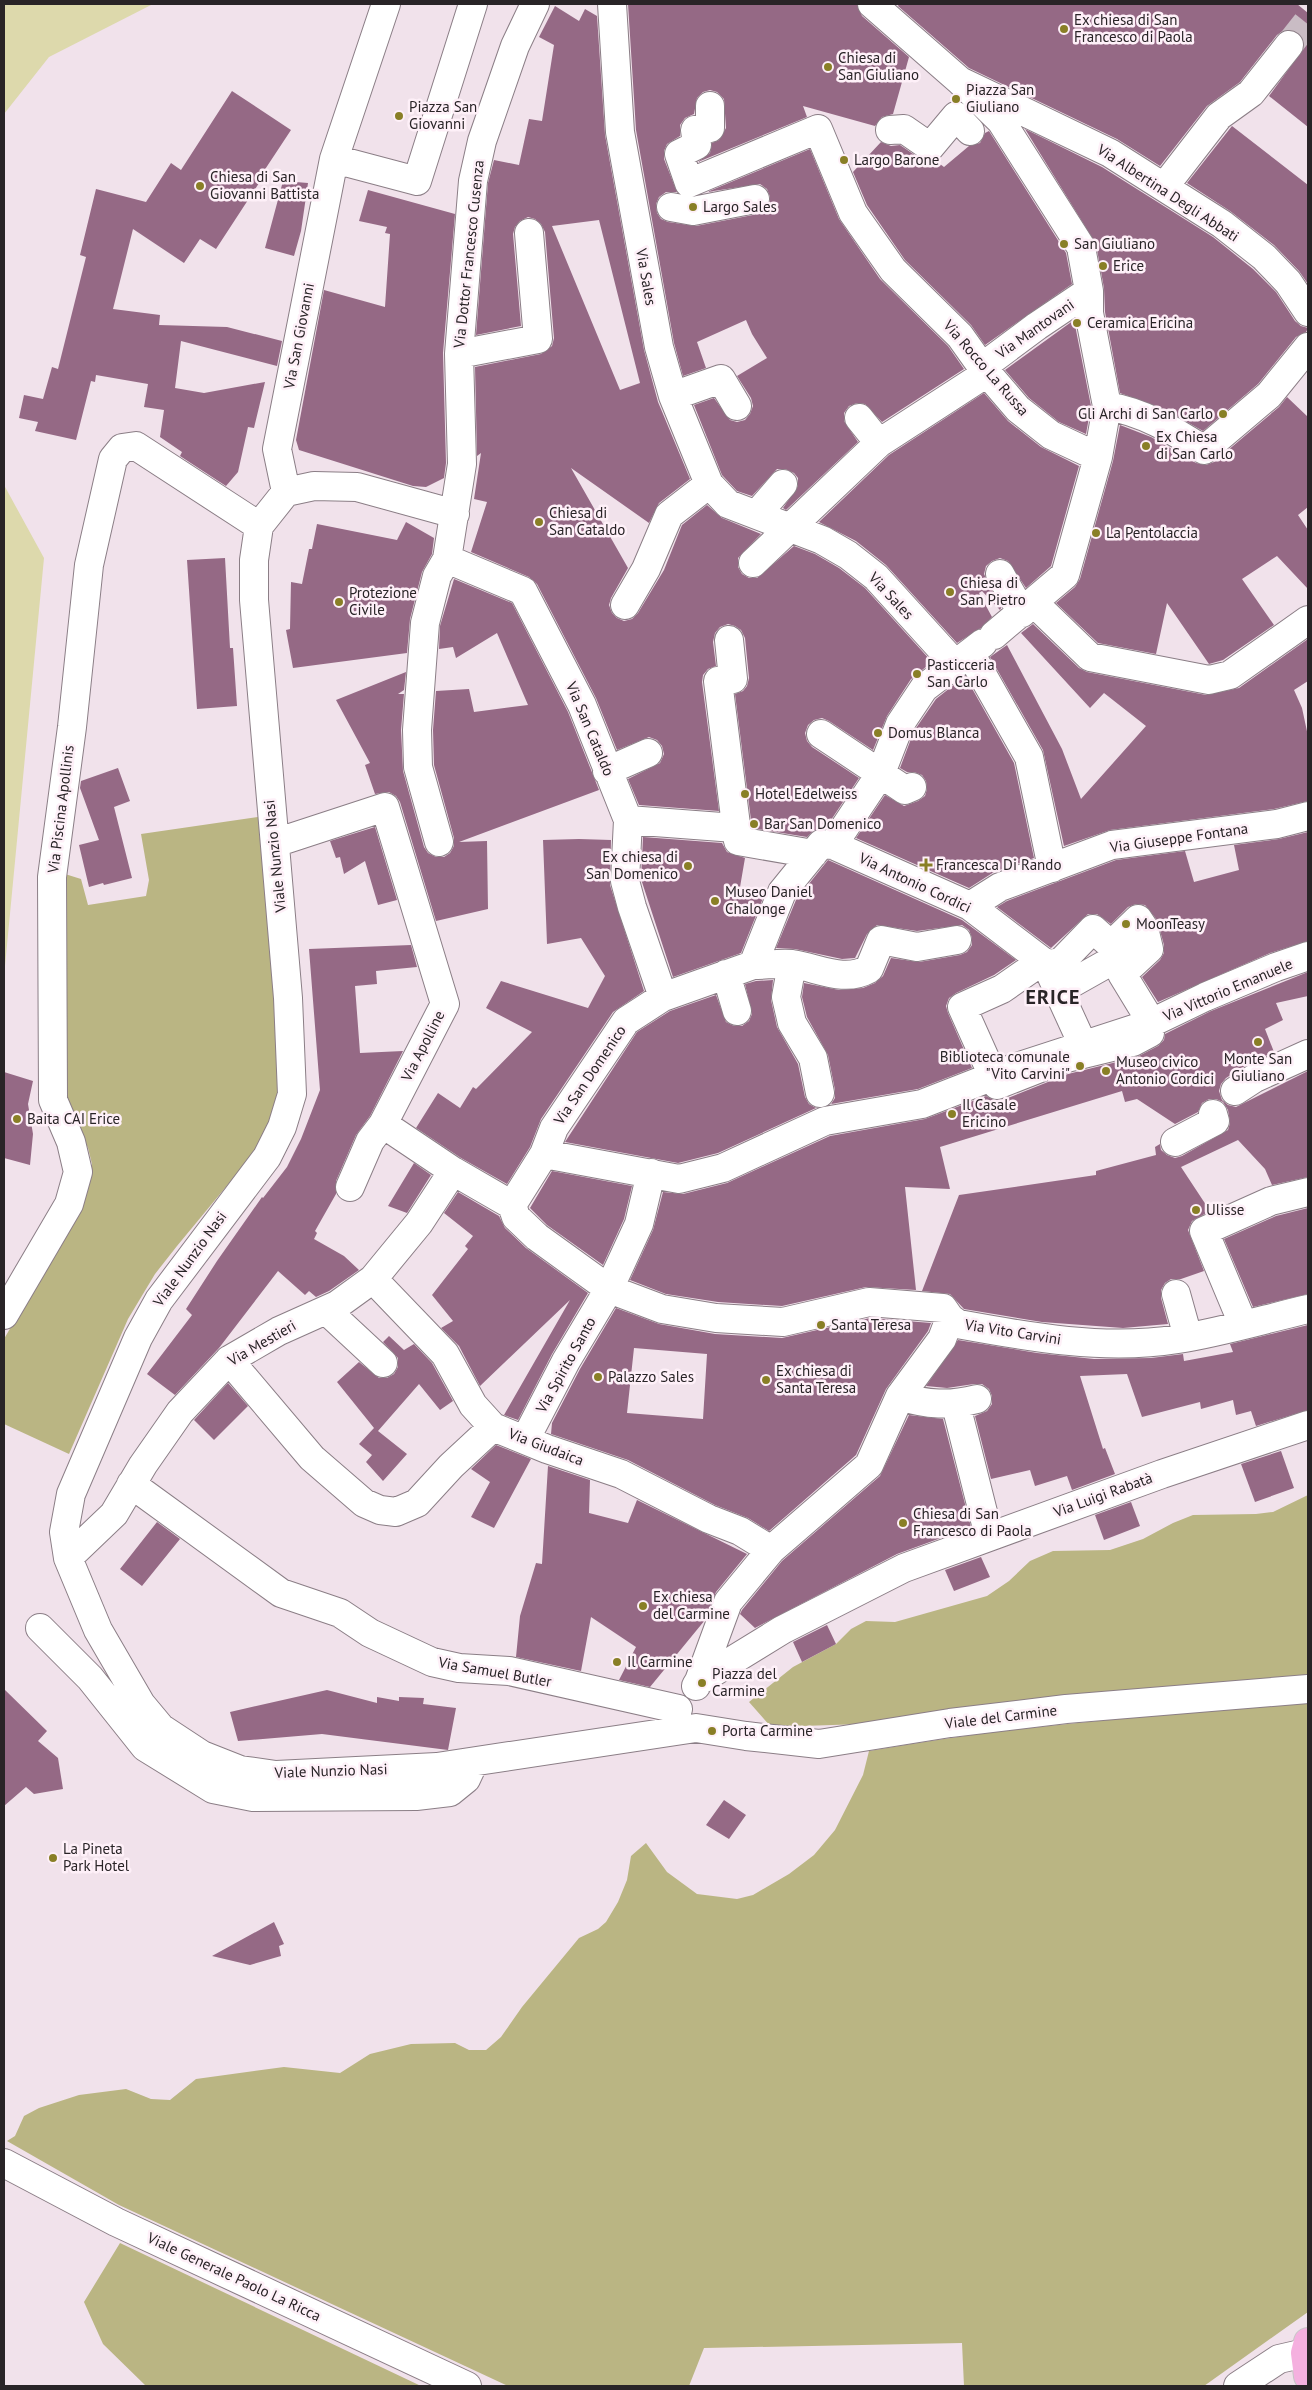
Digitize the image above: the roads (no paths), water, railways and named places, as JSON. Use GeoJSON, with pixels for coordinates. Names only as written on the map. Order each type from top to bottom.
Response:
{"type":"FeatureCollection","features":[{"type":"Feature","properties":{"kind":"street"},"geometry":{"type":"LineString","coordinates":[[386,4],[332,169],[417,181],[473,4]]}},
{"type":"Feature","properties":{"kind":"street","name":"Via Dottor Francesco Cusenza"},"geometry":{"type":"LineString","coordinates":[[455,514],[462,464],[459,354],[475,173],[482,140],[515,46],[535,4]]}},
{"type":"Feature","properties":{"kind":"street","name":"Via Sales"},"geometry":{"type":"LineString","coordinates":[[612,4],[620,132],[659,347],[674,396],[709,484],[728,504],[822,540],[848,554],[876,577],[975,649],[1028,757],[1052,868]]}},
{"type":"Feature","properties":{"kind":"street"},"geometry":{"type":"LineString","coordinates":[[753,965],[782,892],[825,848],[881,773],[900,724],[924,688],[1028,608],[1065,575],[1098,456],[1107,406],[1089,313],[1089,291],[1081,246],[1001,122],[881,8]]}},
{"type":"Feature","properties":{"kind":"street"},"geometry":{"type":"LineString","coordinates":[[1164,187],[1219,116],[1251,93],[1290,45]]}},
{"type":"Feature","properties":{"kind":"street","name":"Via Albertina Degli Abbati"},"geometry":{"type":"LineString","coordinates":[[960,81],[1110,153],[1222,224],[1264,257],[1288,282],[1308,312]]}},
{"type":"Feature","properties":{"kind":"street"},"geometry":{"type":"LineString","coordinates":[[670,206],[689,183],[679,154],[697,145],[695,130],[710,128],[710,106]]}},
{"type":"Feature","properties":{"kind":"street"},"geometry":{"type":"LineString","coordinates":[[890,130],[904,129],[930,147],[956,116],[970,131]]}},
{"type":"Feature","properties":{"kind":"street","name":"Via Rocco La Russa"},"geometry":{"type":"LineString","coordinates":[[689,183],[818,129],[853,213],[893,270],[960,336],[985,370],[1018,409],[1051,435],[1098,456]]}},
{"type":"Feature","properties":{"kind":"street","name":"Via San Giovanni"},"geometry":{"type":"LineString","coordinates":[[286,492],[277,449],[332,169]]}},
{"type":"Feature","properties":{"kind":"street"},"geometry":{"type":"LineString","coordinates":[[635,216],[670,206],[693,211],[755,199]]}},
{"type":"Feature","properties":{"kind":"street"},"geometry":{"type":"LineString","coordinates":[[459,354],[538,339],[529,233]]}},
{"type":"Feature","properties":{"kind":"street","name":"Via Mantovani"},"geometry":{"type":"LineString","coordinates":[[790,527],[879,443],[985,370],[1037,326],[1089,291]]}},
{"type":"Feature","properties":{"kind":"street"},"geometry":{"type":"LineString","coordinates":[[1107,406],[1129,410],[1174,431],[1204,450],[1269,394],[1308,347]]}},
{"type":"Feature","properties":{"kind":"street"},"geometry":{"type":"LineString","coordinates":[[674,396],[721,379],[737,406]]}},
{"type":"Feature","properties":{"kind":"street"},"geometry":{"type":"LineString","coordinates":[[859,418],[879,443]]}},
{"type":"Feature","properties":{"kind":"street","name":"Via Piscina Apollinis"},"geometry":{"type":"LineString","coordinates":[[4,1315],[68,1204],[78,1172],[71,1142],[53,1100],[52,877],[72,727],[89,565],[113,458],[122,448],[136,446],[259,526]]}},
{"type":"Feature","properties":{"kind":"street"},"geometry":{"type":"LineString","coordinates":[[625,605],[646,569],[669,515],[709,484]]}},
{"type":"Feature","properties":{"kind":"street"},"geometry":{"type":"LineString","coordinates":[[757,514],[784,484]]}},
{"type":"Feature","properties":{"kind":"street"},"geometry":{"type":"LineString","coordinates":[[259,526],[286,492],[314,486],[357,486],[455,514],[447,560],[437,576],[425,623],[417,730],[418,767],[439,842]]}},
{"type":"Feature","properties":{"kind":"street","name":"Viale Nunzio Nasi"},"geometry":{"type":"LineString","coordinates":[[259,526],[254,560],[254,600],[288,998],[292,1094],[282,1127],[267,1157],[158,1300],[138,1338],[70,1494],[64,1532],[68,1558],[98,1630],[141,1704],[161,1728],[202,1755],[240,1770],[276,1774],[438,1767],[664,1733],[687,1719]]}},
{"type":"Feature","properties":{"kind":"street"},"geometry":{"type":"LineString","coordinates":[[753,563],[790,527]]}},
{"type":"Feature","properties":{"kind":"street","name":"Via San Cataldo"},"geometry":{"type":"LineString","coordinates":[[447,560],[523,591],[582,705],[628,820],[625,881],[632,908],[663,997]]}},
{"type":"Feature","properties":{"kind":"street"},"geometry":{"type":"LineString","coordinates":[[1000,574],[1028,608],[1090,657],[1209,680],[1230,675],[1308,620]]}},
{"type":"Feature","properties":{"kind":"street"},"geometry":{"type":"LineString","coordinates":[[628,820],[736,831],[718,681],[733,679],[729,640]]}},
{"type":"Feature","properties":{"kind":"street"},"geometry":{"type":"LineString","coordinates":[[821,734],[905,790],[912,787]]}},
{"type":"Feature","properties":{"kind":"street"},"geometry":{"type":"LineString","coordinates":[[607,771],[648,754]]}},
{"type":"Feature","properties":{"kind":"street","name":"Via Apolline"},"geometry":{"type":"LineString","coordinates":[[275,843],[385,806],[445,1004],[383,1124]]}},
{"type":"Feature","properties":{"kind":"street","name":"Via Giuseppe Fontana"},"geometry":{"type":"LineString","coordinates":[[970,906],[1000,887],[1112,846],[1277,824],[1308,816]]}},
{"type":"Feature","properties":{"kind":"street","name":"Via Antonio Cordici"},"geometry":{"type":"LineString","coordinates":[[736,831],[738,841],[825,848],[970,906],[1046,964]]}},
{"type":"Feature","properties":{"kind":"street"},"geometry":{"type":"LineString","coordinates":[[1138,919],[1144,928],[1149,949],[1122,974],[1147,1015],[1150,1033],[1134,1042],[1063,1059],[997,1085],[962,1007],[1002,989],[1035,966],[1046,964],[1061,962],[1093,929],[1111,945],[1138,919]]}},
{"type":"Feature","properties":{"kind":"street"},"geometry":{"type":"LineString","coordinates":[[1058,991],[1112,960],[1144,928]]}},
{"type":"Feature","properties":{"kind":"street","name":"Via San Domenico"},"geometry":{"type":"LineString","coordinates":[[512,1205],[544,1154],[554,1128],[626,1021],[663,997],[753,965],[792,964],[846,976],[860,974],[870,969],[881,940],[917,947],[944,944],[957,940]]}},
{"type":"Feature","properties":{"kind":"street","name":"Via Vittorio Emanuele"},"geometry":{"type":"LineString","coordinates":[[544,1154],[679,1179],[723,1168],[823,1109],[922,1104],[992,1076],[1149,1024],[1204,997],[1276,967],[1308,956]]}},
{"type":"Feature","properties":{"kind":"street"},"geometry":{"type":"LineString","coordinates":[[792,964],[786,997],[792,1023],[813,1058],[823,1109]]}},
{"type":"Feature","properties":{"kind":"street"},"geometry":{"type":"LineString","coordinates":[[1046,964],[1083,1045]]}},
{"type":"Feature","properties":{"kind":"street"},"geometry":{"type":"LineString","coordinates":[[726,974],[737,1011]]}},
{"type":"Feature","properties":{"kind":"street"},"geometry":{"type":"LineString","coordinates":[[1245,1085],[1308,1054]]}},
{"type":"Feature","properties":{"kind":"street"},"geometry":{"type":"LineString","coordinates":[[1175,1142],[1214,1118]]}},
{"type":"Feature","properties":{"kind":"street"},"geometry":{"type":"LineString","coordinates":[[350,1188],[370,1141],[383,1124],[454,1171],[512,1205],[516,1217],[537,1237],[609,1289]]}},
{"type":"Feature","properties":{"kind":"street","name":"Via Mestieri"},"geometry":{"type":"LineString","coordinates":[[68,1558],[114,1514],[131,1484],[180,1412],[229,1360],[279,1331],[337,1305],[373,1279],[419,1223],[454,1171]]}},
{"type":"Feature","properties":{"kind":"street","name":"Via Spirito Santo"},"geometry":{"type":"LineString","coordinates":[[524,1440],[566,1361],[609,1289],[640,1224],[652,1173]]}},
{"type":"Feature","properties":{"kind":"street"},"geometry":{"type":"LineString","coordinates":[[1244,1324],[1204,1231],[1271,1201],[1308,1192]]}},
{"type":"Feature","properties":{"kind":"street","name":"Via Giudaica"},"geometry":{"type":"LineString","coordinates":[[373,1279],[445,1354],[473,1405],[493,1427],[524,1440],[621,1474],[709,1520],[740,1531],[771,1550]]}},
{"type":"Feature","properties":{"kind":"street","name":"Via Vito Carvini"},"geometry":{"type":"LineString","coordinates":[[609,1289],[662,1309],[716,1318],[784,1322],[869,1302],[944,1308],[950,1318],[958,1324],[1049,1340],[1120,1342],[1188,1337],[1308,1309]]}},
{"type":"Feature","properties":{"kind":"street"},"geometry":{"type":"LineString","coordinates":[[1176,1294],[1188,1337]]}},
{"type":"Feature","properties":{"kind":"street"},"geometry":{"type":"LineString","coordinates":[[326,1310],[383,1362]]}},
{"type":"Feature","properties":{"kind":"street"},"geometry":{"type":"LineString","coordinates":[[687,1719],[728,1602],[771,1550],[869,1465],[900,1396],[942,1339],[950,1318]]}},
{"type":"Feature","properties":{"kind":"street"},"geometry":{"type":"LineString","coordinates":[[229,1360],[312,1458],[364,1503],[380,1510],[396,1512],[417,1503],[451,1466],[493,1427]]}},
{"type":"Feature","properties":{"kind":"street"},"geometry":{"type":"LineString","coordinates":[[900,1396],[922,1404],[966,1402],[989,1536]]}},
{"type":"Feature","properties":{"kind":"street","name":"Via Luigi Rabatà"},"geometry":{"type":"LineString","coordinates":[[700,1681],[782,1630],[904,1568],[989,1536],[1308,1424]]}},
{"type":"Feature","properties":{"kind":"street","name":"Via Samuel Butler"},"geometry":{"type":"LineString","coordinates":[[131,1484],[282,1593],[340,1613],[400,1648],[432,1662],[459,1668],[509,1671],[636,1701],[687,1719]]}},
{"type":"Feature","properties":{"kind":"street"},"geometry":{"type":"LineString","coordinates":[[40,1628],[90,1678],[145,1747],[213,1789],[252,1798],[416,1796],[450,1792],[466,1779],[474,1762]]}},
{"type":"Feature","properties":{"kind":"street","name":"Viale del Carmine"},"geometry":{"type":"LineString","coordinates":[[687,1719],[746,1736],[819,1744],[950,1722],[1066,1709],[1308,1689]]}},
{"type":"Feature","properties":{"kind":"street","name":"Viale Generale Paolo La Ricca"},"geometry":{"type":"LineString","coordinates":[[4,2163],[116,2222],[467,2386]]}},
{"type":"Feature","properties":{"kind":"street"},"geometry":{"type":"LineString","coordinates":[[1238,2386],[1279,2359],[1307,2357]]}},
{"type":"Feature","properties":{"kind":"tunnel"},"geometry":{"type":"LineString","coordinates":[[1289,45],[1308,21]]}},
{"type":"Feature","properties":{"kind":"place","name":"Ex chiesa di San Francesco di Paola"},"geometry":{"type":"Point","coordinates":[1064,29]}},
{"type":"Feature","properties":{"kind":"place","name":"Chiesa di San Giuliano"},"geometry":{"type":"Point","coordinates":[828,67]}},
{"type":"Feature","properties":{"kind":"place","name":"Piazza San Giuliano"},"geometry":{"type":"Point","coordinates":[956,99]}},
{"type":"Feature","properties":{"kind":"place","name":"Piazza San Giovanni"},"geometry":{"type":"Point","coordinates":[399,116]}},
{"type":"Feature","properties":{"kind":"place","name":"Largo Barone"},"geometry":{"type":"Point","coordinates":[844,160]}},
{"type":"Feature","properties":{"kind":"place","name":"Chiesa di San Giovanni Battista"},"geometry":{"type":"Point","coordinates":[200,186]}},
{"type":"Feature","properties":{"kind":"place","name":"Largo Sales"},"geometry":{"type":"Point","coordinates":[693,207]}},
{"type":"Feature","properties":{"kind":"place","name":"San Giuliano"},"geometry":{"type":"Point","coordinates":[1064,244]}},
{"type":"Feature","properties":{"kind":"place","name":"Erice"},"geometry":{"type":"Point","coordinates":[1103,266]}},
{"type":"Feature","properties":{"kind":"place","name":"Ceramica Ericina"},"geometry":{"type":"Point","coordinates":[1077,323]}},
{"type":"Feature","properties":{"kind":"place","name":"Gli Archi di San Carlo"},"geometry":{"type":"Point","coordinates":[1223,414]}},
{"type":"Feature","properties":{"kind":"place","name":"Ex Chiesa di San Carlo"},"geometry":{"type":"Point","coordinates":[1146,446]}},
{"type":"Feature","properties":{"kind":"place","name":"Chiesa di San Cataldo"},"geometry":{"type":"Point","coordinates":[539,522]}},
{"type":"Feature","properties":{"kind":"place","name":"La Pentolaccia"},"geometry":{"type":"Point","coordinates":[1096,533]}},
{"type":"Feature","properties":{"kind":"place","name":"Chiesa di San Pietro"},"geometry":{"type":"Point","coordinates":[950,592]}},
{"type":"Feature","properties":{"kind":"place","name":"Protezione Civile"},"geometry":{"type":"Point","coordinates":[339,602]}},
{"type":"Feature","properties":{"kind":"place","name":"Pasticceria San Carlo"},"geometry":{"type":"Point","coordinates":[917,674]}},
{"type":"Feature","properties":{"kind":"place","name":"Domus Blanca"},"geometry":{"type":"Point","coordinates":[878,733]}},
{"type":"Feature","properties":{"kind":"place","name":"Hotel Edelweiss"},"geometry":{"type":"Point","coordinates":[745,794]}},
{"type":"Feature","properties":{"kind":"place","name":"Bar San Domenico"},"geometry":{"type":"Point","coordinates":[754,824]}},
{"type":"Feature","properties":{"kind":"place","name":"Francesca Di Rando"},"geometry":{"type":"Point","coordinates":[926,865]}},
{"type":"Feature","properties":{"kind":"place","name":"Ex chiesa di San Domenico"},"geometry":{"type":"Point","coordinates":[688,866]}},
{"type":"Feature","properties":{"kind":"place","name":"Museo Daniel Chalonge"},"geometry":{"type":"Point","coordinates":[715,901]}},
{"type":"Feature","properties":{"kind":"place","name":"MoonTeasy"},"geometry":{"type":"Point","coordinates":[1126,924]}},
{"type":"Feature","properties":{"kind":"place","name":"Monte San Giuliano"},"geometry":{"type":"Point","coordinates":[1258,1042]}},
{"type":"Feature","properties":{"kind":"place","name":"Biblioteca comunale \"Vito Carvini\""},"geometry":{"type":"Point","coordinates":[1080,1066]}},
{"type":"Feature","properties":{"kind":"place","name":"Museo civico Antonio Cordici"},"geometry":{"type":"Point","coordinates":[1106,1071]}},
{"type":"Feature","properties":{"kind":"place","name":"Il Casale Ericino"},"geometry":{"type":"Point","coordinates":[952,1114]}},
{"type":"Feature","properties":{"kind":"place","name":"Baita CAI Erice"},"geometry":{"type":"Point","coordinates":[17,1119]}},
{"type":"Feature","properties":{"kind":"place","name":"Ulisse"},"geometry":{"type":"Point","coordinates":[1196,1210]}},
{"type":"Feature","properties":{"kind":"place","name":"Santa Teresa"},"geometry":{"type":"Point","coordinates":[821,1325]}},
{"type":"Feature","properties":{"kind":"place","name":"Palazzo Sales"},"geometry":{"type":"Point","coordinates":[598,1377]}},
{"type":"Feature","properties":{"kind":"place","name":"Ex chiesa di Santa Teresa"},"geometry":{"type":"Point","coordinates":[766,1380]}},
{"type":"Feature","properties":{"kind":"place","name":"Chiesa di San Francesco di Paola"},"geometry":{"type":"Point","coordinates":[903,1523]}},
{"type":"Feature","properties":{"kind":"place","name":"Ex chiesa del Carmine"},"geometry":{"type":"Point","coordinates":[643,1606]}},
{"type":"Feature","properties":{"kind":"place","name":"Il Carmine"},"geometry":{"type":"Point","coordinates":[617,1662]}},
{"type":"Feature","properties":{"kind":"place","name":"Piazza del Carmine"},"geometry":{"type":"Point","coordinates":[702,1683]}},
{"type":"Feature","properties":{"kind":"place","name":"Porta Carmine"},"geometry":{"type":"Point","coordinates":[712,1731]}},
{"type":"Feature","properties":{"kind":"place","name":"La Pineta Park Hotel"},"geometry":{"type":"Point","coordinates":[53,1858]}},
{"type":"Feature","properties":{"kind":"district","name":"ERICE"},"geometry":{"type":"Point","coordinates":[1053,997]}}]}
